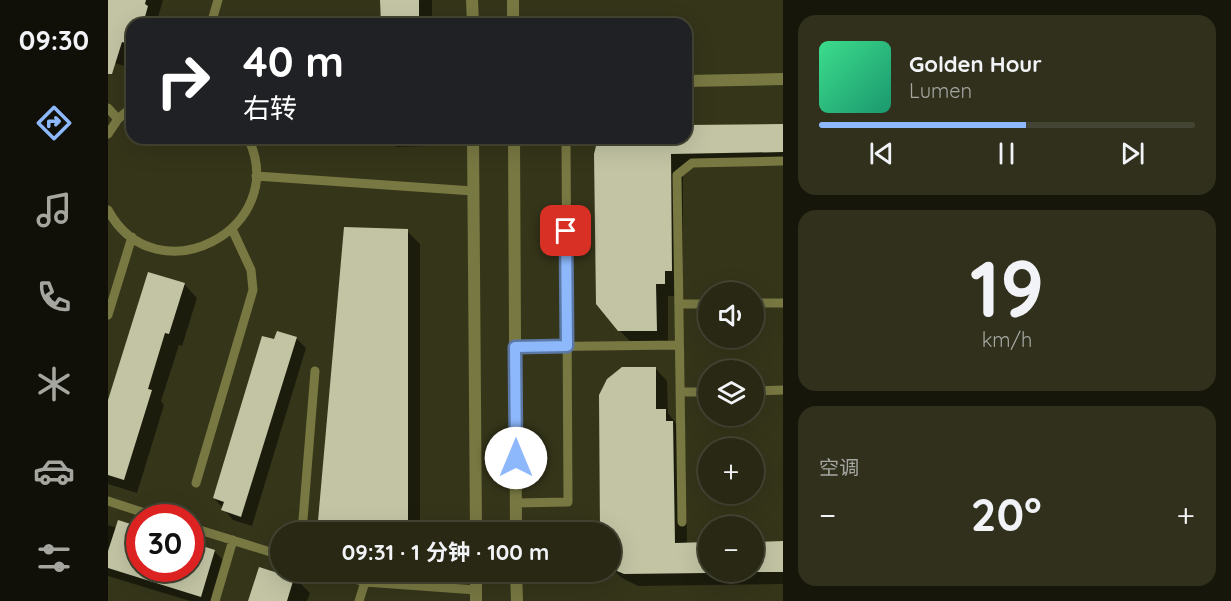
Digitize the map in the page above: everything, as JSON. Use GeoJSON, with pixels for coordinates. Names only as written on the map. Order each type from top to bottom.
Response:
{"type":"FeatureCollection","features":[{"type":"Feature","properties":{"kind":"street"},"geometry":{"type":"LineString","coordinates":[[472,0],[473,18]]}},
{"type":"Feature","properties":{"kind":"street"},"geometry":{"type":"LineString","coordinates":[[513,0],[513,18]]}},
{"type":"Feature","properties":{"kind":"street"},"geometry":{"type":"LineString","coordinates":[[692,81],[783,79]]}},
{"type":"Feature","properties":{"kind":"street"},"geometry":{"type":"LineString","coordinates":[[473,144],[476,522]]}},
{"type":"Feature","properties":{"kind":"street"},"geometry":{"type":"LineString","coordinates":[[514,144],[516,522]]}},
{"type":"Feature","properties":{"kind":"street"},"geometry":{"type":"LineString","coordinates":[[516,582],[517,601]]}},
{"type":"Feature","properties":{"kind":"lane"},"geometry":{"type":"LineString","coordinates":[[213,18],[218,0]]}},
{"type":"Feature","properties":{"kind":"lane"},"geometry":{"type":"LineString","coordinates":[[108,108],[118,119]]}},
{"type":"Feature","properties":{"kind":"lane"},"geometry":{"type":"LineString","coordinates":[[108,134],[118,119],[126,112]]}},
{"type":"Feature","properties":{"kind":"lane"},"geometry":{"type":"LineString","coordinates":[[109,215],[132,237],[150,247],[182,251],[198,249],[213,242],[232,229],[248,208],[254,192],[256,176],[255,160],[250,144]]}},
{"type":"Feature","properties":{"kind":"lane"},"geometry":{"type":"LineString","coordinates":[[516,503],[568,502],[566,144]]}},
{"type":"Feature","properties":{"kind":"lane"},"geometry":{"type":"LineString","coordinates":[[682,522],[677,175],[692,163],[783,161]]}},
{"type":"Feature","properties":{"kind":"lane"},"geometry":{"type":"LineString","coordinates":[[256,176],[473,191]]}},
{"type":"Feature","properties":{"kind":"lane"},"geometry":{"type":"LineString","coordinates":[[196,483],[253,290],[251,270],[232,229]]}},
{"type":"Feature","properties":{"kind":"lane"},"geometry":{"type":"LineString","coordinates":[[108,315],[132,237]]}},
{"type":"Feature","properties":{"kind":"lane"},"geometry":{"type":"LineString","coordinates":[[764,303],[783,303]]}},
{"type":"Feature","properties":{"kind":"lane"},"geometry":{"type":"LineString","coordinates":[[679,304],[698,304]]}},
{"type":"Feature","properties":{"kind":"lane"},"geometry":{"type":"LineString","coordinates":[[515,347],[680,345]]}},
{"type":"Feature","properties":{"kind":"lane"},"geometry":{"type":"LineString","coordinates":[[303,522],[315,371]]}},
{"type":"Feature","properties":{"kind":"lane"},"geometry":{"type":"LineString","coordinates":[[764,391],[783,390]]}},
{"type":"Feature","properties":{"kind":"lane"},"geometry":{"type":"LineString","coordinates":[[680,392],[698,392]]}},
{"type":"Feature","properties":{"kind":"lane"},"geometry":{"type":"LineString","coordinates":[[108,501],[126,507]]}},
{"type":"Feature","properties":{"kind":"lane"},"geometry":{"type":"LineString","coordinates":[[204,531],[270,552]]}},
{"type":"Feature","properties":{"kind":"lane"},"geometry":{"type":"LineString","coordinates":[[215,601],[232,540]]}},
{"type":"Feature","properties":{"kind":"lane"},"geometry":{"type":"LineString","coordinates":[[359,601],[365,582],[476,596]]}},
{"type":"Feature","properties":{"kind":"building"},"geometry":{"type":"Polygon","coordinates":[[[108,0],[146,0],[145,4],[148,6],[145,18],[126,18],[126,43],[122,42],[112,74],[108,74],[108,0]]]}},
{"type":"Feature","properties":{"kind":"building"},"geometry":{"type":"Polygon","coordinates":[[[380,0],[419,0],[419,18],[381,18],[380,0]]]}},
{"type":"Feature","properties":{"kind":"building"},"geometry":{"type":"Polygon","coordinates":[[[783,124],[783,152],[671,154],[672,271],[665,271],[665,284],[656,284],[657,331],[618,331],[596,304],[594,154],[596,144],[692,144],[692,125],[783,124]]]}},
{"type":"Feature","properties":{"kind":"building"},"geometry":{"type":"Polygon","coordinates":[[[344,227],[408,229],[408,522],[318,522],[344,227]]]}},
{"type":"Feature","properties":{"kind":"building"},"geometry":{"type":"Polygon","coordinates":[[[148,272],[185,283],[169,334],[165,333],[148,389],[152,390],[124,480],[108,475],[108,400],[148,272]]]}},
{"type":"Feature","properties":{"kind":"building"},"geometry":{"type":"Polygon","coordinates":[[[277,331],[297,337],[241,517],[221,510],[224,502],[213,498],[262,336],[274,339],[277,331]]]}},
{"type":"Feature","properties":{"kind":"building"},"geometry":{"type":"Polygon","coordinates":[[[622,367],[656,367],[656,409],[666,409],[666,421],[673,421],[675,543],[698,542],[698,573],[621,573],[621,522],[600,522],[599,395],[607,379],[622,367]]]}},
{"type":"Feature","properties":{"kind":"building"},"geometry":{"type":"Polygon","coordinates":[[[118,520],[126,523],[126,574],[108,568],[108,551],[118,520]]]}},
{"type":"Feature","properties":{"kind":"building"},"geometry":{"type":"Polygon","coordinates":[[[783,541],[783,572],[764,572],[764,542],[783,541]]]}},
{"type":"Feature","properties":{"kind":"building"},"geometry":{"type":"Polygon","coordinates":[[[204,546],[215,550],[201,597],[153,582],[204,582],[204,546]]]}},
{"type":"Feature","properties":{"kind":"building"},"geometry":{"type":"Polygon","coordinates":[[[259,567],[270,570],[270,582],[293,582],[287,601],[248,601],[259,567]]]}},
{"type":"Feature","properties":{"kind":"route"},"geometry":{"type":"LineString","coordinates":[[516,458],[515,347],[567,346],[566,231]]}}]}
